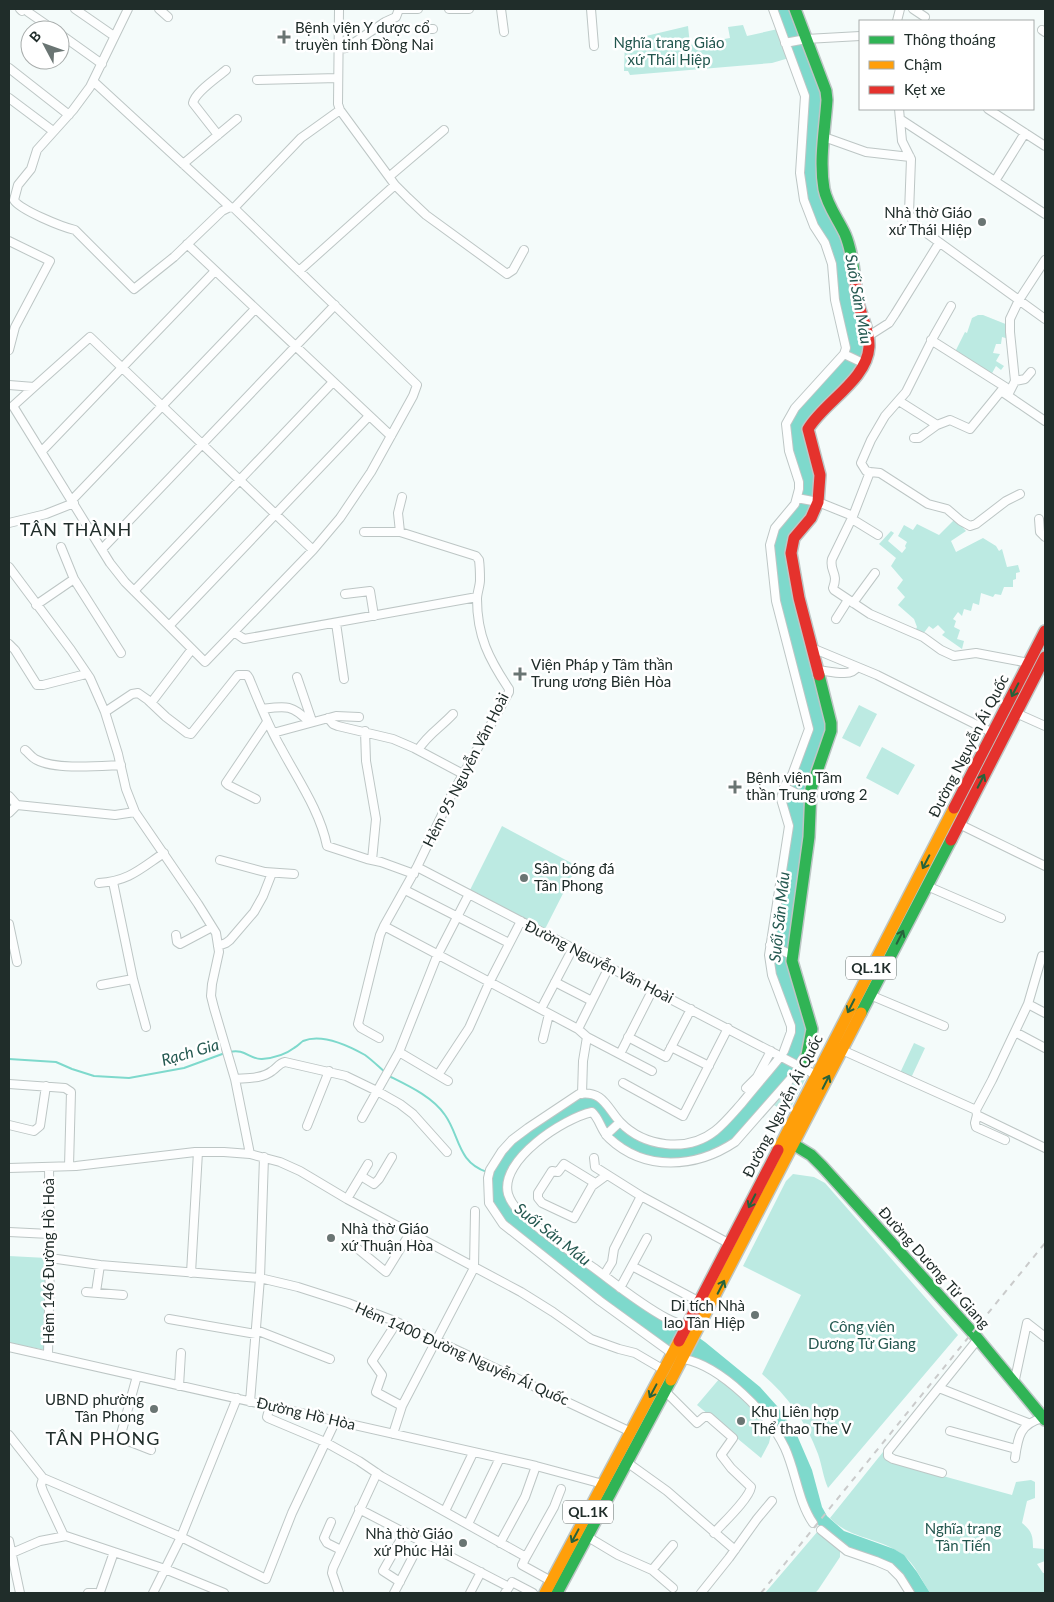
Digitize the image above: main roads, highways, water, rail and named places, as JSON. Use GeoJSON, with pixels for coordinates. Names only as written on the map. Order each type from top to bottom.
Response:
{"type":"FeatureCollection","features":[{"type":"Feature","properties":{"kind":"main road"},"geometry":{"type":"LineString","coordinates":[[795,9],[826,91],[822,161],[824,188],[828,205],[845,234],[852,254],[857,300],[869,346],[865,364],[859,373],[814,419],[808,429],[820,476],[818,502],[811,518],[794,538],[791,552],[799,598],[831,723],[831,731],[812,782],[809,836],[793,965],[811,1020],[812,1029],[802,1065]]}},
{"type":"Feature","properties":{"kind":"main road","name":"Đường Nguyễn Ái Quốc"},"geometry":{"type":"LineString","coordinates":[[558,1593],[628,1463],[637,1434],[664,1370],[730,1244],[842,1050],[927,886],[993,733],[1045,631]]}},
{"type":"Feature","properties":{"kind":"main road","name":"Đường Nguyễn Ái Quốc"},"geometry":{"type":"LineString","coordinates":[[545,1593],[603,1484],[666,1392],[684,1359],[788,1142],[816,1075],[1045,657]]}},
{"type":"Feature","properties":{"kind":"main road","name":"Đường Dương Tử Giang"},"geometry":{"type":"LineString","coordinates":[[788,1142],[811,1155],[822,1166],[978,1339],[1044,1419]]}},
{"type":"Feature","properties":{"kind":"water","name":"Suối Săn Máu"},"geometry":{"type":"Polygon","coordinates":[[[775,9],[792,9],[824,91],[820,160],[843,236],[864,329],[864,360],[811,419],[816,499],[792,537],[828,723],[810,782],[793,946],[810,1029],[797,1068],[733,1140],[701,1156],[663,1160],[632,1151],[610,1136],[593,1110],[532,1143],[507,1177],[517,1211],[705,1342],[760,1387],[777,1406],[796,1433],[812,1470],[822,1507],[827,1516],[844,1531],[894,1549],[904,1555],[930,1593],[913,1593],[905,1580],[854,1551],[819,1526],[806,1502],[788,1447],[754,1401],[675,1351],[609,1305],[504,1222],[491,1203],[491,1175],[498,1162],[513,1143],[580,1097],[594,1097],[611,1113],[658,1146],[714,1135],[786,1053],[793,1032],[770,959],[792,827],[784,799],[811,734],[778,600],[772,551],[777,530],[801,491],[790,443],[789,433],[792,416],[849,348],[836,289],[816,224],[806,199],[803,173],[809,105],[808,96],[775,9]]]}},
{"type":"Feature","properties":{"kind":"waterway","name":"Rạch Gia"},"geometry":{"type":"LineString","coordinates":[[230,1052],[235,1051],[258,1059],[266,1059],[287,1053],[303,1041],[310,1039],[327,1040],[365,1055],[386,1073]]}},
{"type":"Feature","properties":{"kind":"waterway","name":"Rạch Gia"},"geometry":{"type":"LineString","coordinates":[[9,1059],[56,1062],[94,1076],[129,1078],[184,1068],[225,1053]]}},
{"type":"Feature","properties":{"kind":"waterway","name":"Rạch Gia"},"geometry":{"type":"LineString","coordinates":[[389,1076],[420,1092],[434,1103],[450,1123],[464,1155],[477,1168],[487,1172]]}},
{"type":"Feature","properties":{"kind":"railway"},"geometry":{"type":"LineString","coordinates":[[761,1593],[1045,1243]]}},
{"type":"Feature","properties":{"kind":"place","name":"Bệnh viện Y dược cổ truyền tỉnh Đồng Nai"},"geometry":{"type":"Point","coordinates":[284,37]}},
{"type":"Feature","properties":{"kind":"place","name":"Nhà thờ Giáo xứ Thái Hiệp"},"geometry":{"type":"Point","coordinates":[982,222]}},
{"type":"Feature","properties":{"kind":"place","name":"Viện Pháp y Tâm thần Trung ương Biên Hòa"},"geometry":{"type":"Point","coordinates":[520,674]}},
{"type":"Feature","properties":{"kind":"place","name":"Bệnh viện Tâm thần Trung ương 2"},"geometry":{"type":"Point","coordinates":[735,787]}},
{"type":"Feature","properties":{"kind":"place","name":"Sân bóng đá Tân Phong"},"geometry":{"type":"Point","coordinates":[524,878]}},
{"type":"Feature","properties":{"kind":"place","name":"Nhà thờ Giáo xứ Thuận Hòa"},"geometry":{"type":"Point","coordinates":[331,1238]}},
{"type":"Feature","properties":{"kind":"place","name":"Di tích Nhà lao Tân Hiệp"},"geometry":{"type":"Point","coordinates":[755,1315]}},
{"type":"Feature","properties":{"kind":"place","name":"UBND phường Tân Phong"},"geometry":{"type":"Point","coordinates":[154,1409]}},
{"type":"Feature","properties":{"kind":"place","name":"Khu Liên hợp Thể thao The V"},"geometry":{"type":"Point","coordinates":[741,1421]}},
{"type":"Feature","properties":{"kind":"place","name":"Nhà thờ Giáo xứ Phúc Hải"},"geometry":{"type":"Point","coordinates":[463,1543]}},
{"type":"Feature","properties":{"kind":"district","name":"TÂN THÀNH"},"geometry":{"type":"Point","coordinates":[76,530]}},
{"type":"Feature","properties":{"kind":"district","name":"TÂN PHONG"},"geometry":{"type":"Point","coordinates":[103,1439]}},
{"type":"Feature","properties":{"kind":"park label","name":"Nghĩa trang Giáo xứ Thái Hiệp"},"geometry":{"type":"Point","coordinates":[669,52]}},
{"type":"Feature","properties":{"kind":"park label","name":"Công viên Dương Tử Giang"},"geometry":{"type":"Point","coordinates":[862,1336]}},
{"type":"Feature","properties":{"kind":"park label","name":"Nghĩa trang Tân Tiến"},"geometry":{"type":"Point","coordinates":[963,1538]}}]}
